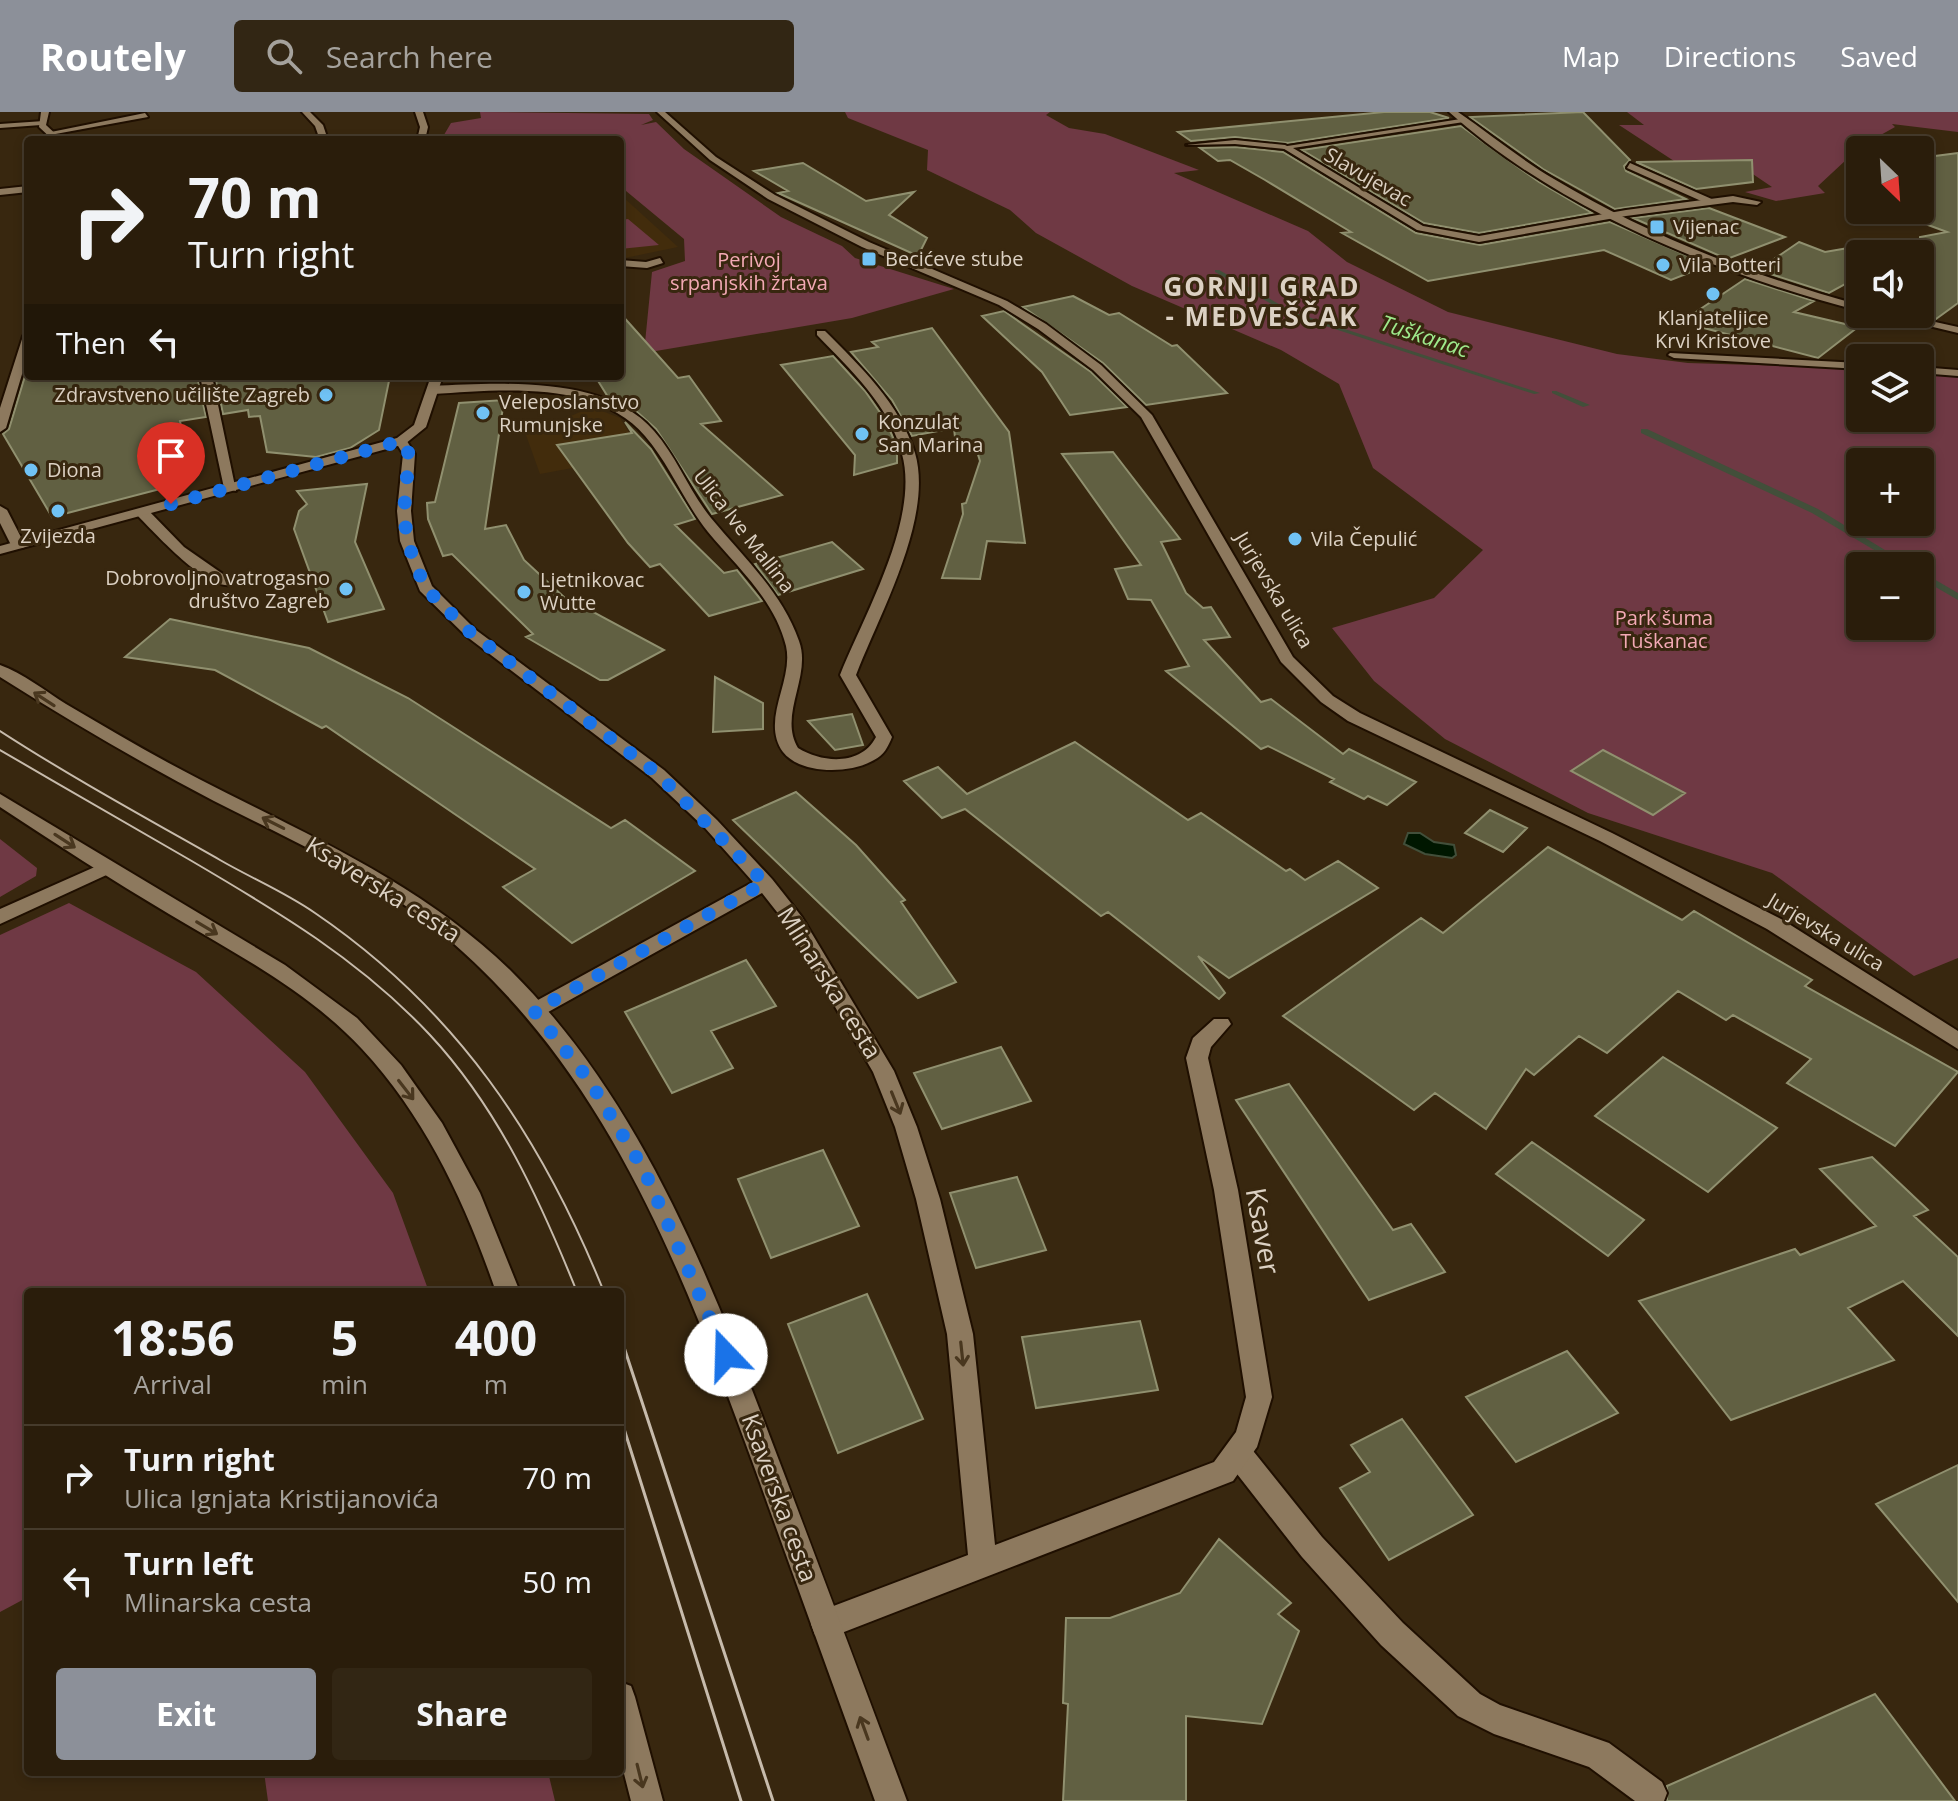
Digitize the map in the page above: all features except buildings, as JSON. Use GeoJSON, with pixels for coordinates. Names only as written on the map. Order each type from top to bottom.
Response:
{"type":"FeatureCollection","features":[{"type":"Feature","properties":{"kind":"street"},"geometry":{"type":"LineString","coordinates":[[41,123],[45,112]]}},
{"type":"Feature","properties":{"kind":"street"},"geometry":{"type":"LineString","coordinates":[[306,112],[319,125],[323,136]]}},
{"type":"Feature","properties":{"kind":"street"},"geometry":{"type":"LineString","coordinates":[[419,112],[424,127],[422,136]]}},
{"type":"Feature","properties":{"kind":"street","name":"Jurjevska ulica"},"geometry":{"type":"LineString","coordinates":[[661,112],[713,158],[774,200],[876,250],[1002,302],[1060,339],[1114,382],[1146,415],[1287,659],[1327,699],[1354,717],[1606,837],[1774,924],[1958,1041]]}},
{"type":"Feature","properties":{"kind":"street"},"geometry":{"type":"LineString","coordinates":[[1453,112],[1548,179],[1615,215],[1758,277],[1846,304]]}},
{"type":"Feature","properties":{"kind":"street"},"geometry":{"type":"LineString","coordinates":[[50,133],[145,115]]}},
{"type":"Feature","properties":{"kind":"street","name":"Slavujevac"},"geometry":{"type":"LineString","coordinates":[[1285,147],[1464,120]]}},
{"type":"Feature","properties":{"kind":"street"},"geometry":{"type":"LineString","coordinates":[[0,126],[41,123]]}},
{"type":"Feature","properties":{"kind":"street"},"geometry":{"type":"LineString","coordinates":[[41,123],[53,136]]}},
{"type":"Feature","properties":{"kind":"street"},"geometry":{"type":"LineString","coordinates":[[1190,145],[1235,142],[1285,147]]}},
{"type":"Feature","properties":{"kind":"street","name":"Slavujevac"},"geometry":{"type":"LineString","coordinates":[[1285,147],[1420,228],[1479,239],[1711,202],[1757,202]]}},
{"type":"Feature","properties":{"kind":"street"},"geometry":{"type":"LineString","coordinates":[[1630,166],[1711,202]]}},
{"type":"Feature","properties":{"kind":"street"},"geometry":{"type":"LineString","coordinates":[[0,192],[24,189]]}},
{"type":"Feature","properties":{"kind":"street"},"geometry":{"type":"LineString","coordinates":[[624,263],[647,265],[660,261]]}},
{"type":"Feature","properties":{"kind":"street"},"geometry":{"type":"LineString","coordinates":[[1934,325],[1958,330]]}},
{"type":"Feature","properties":{"kind":"street","name":"Ulica Ive Mallina"},"geometry":{"type":"LineString","coordinates":[[435,383],[551,392],[602,403],[620,410],[644,427],[701,516],[779,609],[795,647],[796,671],[785,740],[798,757],[831,765],[855,762],[876,753],[884,737],[848,675],[909,518],[910,457],[885,404],[821,333]]}},
{"type":"Feature","properties":{"kind":"street"},"geometry":{"type":"LineString","coordinates":[[0,428],[24,349]]}},
{"type":"Feature","properties":{"kind":"street"},"geometry":{"type":"LineString","coordinates":[[1674,355],[1846,365]]}},
{"type":"Feature","properties":{"kind":"street"},"geometry":{"type":"LineString","coordinates":[[1934,371],[1958,373]]}},
{"type":"Feature","properties":{"kind":"street"},"geometry":{"type":"LineString","coordinates":[[207,380],[231,488]]}},
{"type":"Feature","properties":{"kind":"street"},"geometry":{"type":"LineString","coordinates":[[499,388],[514,380]]}},
{"type":"Feature","properties":{"kind":"street"},"geometry":{"type":"LineString","coordinates":[[0,550],[401,441],[420,427],[435,383]]}},
{"type":"Feature","properties":{"kind":"street","name":"Mlinarska cesta"},"geometry":{"type":"LineString","coordinates":[[401,441],[409,454],[404,511],[407,541],[425,588],[471,633],[658,774],[765,883],[795,922],[883,1071],[906,1127],[928,1199],[960,1334],[983,1564]]}},
{"type":"Feature","properties":{"kind":"street"},"geometry":{"type":"LineString","coordinates":[[0,510],[18,545]]}},
{"type":"Feature","properties":{"kind":"street"},"geometry":{"type":"LineString","coordinates":[[142,512],[179,550],[225,582]]}},
{"type":"Feature","properties":{"kind":"street","name":"Ksaverska cesta"},"geometry":{"type":"LineString","coordinates":[[0,670],[70,716],[369,875],[439,921],[480,954],[534,1011],[589,1080],[644,1170],[715,1326],[891,1801]]}},
{"type":"Feature","properties":{"kind":"street"},"geometry":{"type":"LineString","coordinates":[[0,799],[310,993],[369,1043],[414,1099],[456,1168],[495,1251],[507,1288]]}},
{"type":"Feature","properties":{"kind":"street"},"geometry":{"type":"LineString","coordinates":[[0,917],[106,868]]}},
{"type":"Feature","properties":{"kind":"street"},"geometry":{"type":"LineString","coordinates":[[534,1011],[765,883]]}},
{"type":"Feature","properties":{"kind":"street","name":"Ksaver"},"geometry":{"type":"LineString","coordinates":[[1221,1024],[1201,1044],[1197,1058],[1226,1190],[1259,1397],[1252,1430],[1240,1456]]}},
{"type":"Feature","properties":{"kind":"street"},"geometry":{"type":"LineString","coordinates":[[826,1624],[1223,1472],[1240,1456],[1312,1547],[1392,1634],[1469,1705],[1494,1718],[1598,1754],[1651,1793]]}},
{"type":"Feature","properties":{"kind":"street"},"geometry":{"type":"LineString","coordinates":[[624,1712],[647,1801]]}},
{"type":"Feature","properties":{"kind":"shaded area"},"geometry":{"type":"Polygon","coordinates":[[[624,198],[678,247],[624,258],[624,198]]]}},
{"type":"Feature","properties":{"kind":"shaded area"},"geometry":{"type":"Polygon","coordinates":[[[592,407],[620,418],[643,455],[540,474],[526,435],[592,407]]]}},
{"type":"Feature","properties":{"kind":"shaded area"},"geometry":{"type":"Polygon","coordinates":[[[1408,833],[1420,833],[1434,842],[1454,845],[1456,855],[1452,858],[1425,854],[1404,844],[1408,833]]]}},
{"type":"Feature","properties":{"kind":"green space","name":"Perivoj srpanjskih žrtava"},"geometry":{"type":"Polygon","coordinates":[[[480,112],[649,114],[653,120],[641,125],[656,122],[684,149],[781,217],[842,246],[855,258],[954,289],[852,318],[644,353],[652,272],[685,261],[684,239],[624,189],[624,136],[443,136],[451,123],[481,118],[480,112]]]}},
{"type":"Feature","properties":{"kind":"green space","name":"Park šuma Tuškanac"},"geometry":{"type":"Polygon","coordinates":[[[845,112],[1050,112],[1046,115],[1069,128],[1105,134],[1199,170],[1174,173],[1308,231],[1347,262],[1448,312],[1617,354],[1688,363],[1846,368],[1846,432],[1934,432],[1934,373],[1958,375],[1958,958],[1914,976],[1772,873],[1588,813],[1445,739],[1374,681],[1332,628],[1434,598],[1483,550],[1373,468],[1339,384],[1281,350],[1132,286],[1036,233],[1010,210],[927,170],[928,150],[848,118],[845,112]]]}},
{"type":"Feature","properties":{"kind":"green space"},"geometry":{"type":"Polygon","coordinates":[[[1627,112],[1958,112],[1958,132],[1892,124],[1895,127],[1879,136],[1846,136],[1846,160],[1818,186],[1825,193],[1776,201],[1745,192],[1772,187],[1732,160],[1674,161],[1619,125],[1644,125],[1627,112]]]}},
{"type":"Feature","properties":{"kind":"green space"},"geometry":{"type":"Polygon","coordinates":[[[628,219],[659,245],[624,249],[624,220],[628,219]]]}},
{"type":"Feature","properties":{"kind":"green space"},"geometry":{"type":"Polygon","coordinates":[[[0,839],[37,868],[36,876],[0,897],[0,839]]]}},
{"type":"Feature","properties":{"kind":"green space"},"geometry":{"type":"Polygon","coordinates":[[[69,903],[196,972],[305,1072],[393,1193],[428,1288],[24,1288],[24,1599],[0,1612],[0,935],[69,903]]]}},
{"type":"Feature","properties":{"kind":"green space"},"geometry":{"type":"Polygon","coordinates":[[[265,1776],[549,1776],[555,1801],[268,1801],[265,1776]]]}},
{"type":"Feature","properties":{"kind":"waterway","name":"Tuškanac"},"geometry":{"type":"LineString","coordinates":[[1217,271],[1291,313],[1536,393]]}},
{"type":"Feature","properties":{"kind":"waterway","name":"Tuškanac"},"geometry":{"type":"LineString","coordinates":[[1554,392],[1586,405]]}},
{"type":"Feature","properties":{"kind":"waterway","name":"Tuškanac"},"geometry":{"type":"LineString","coordinates":[[1644,431],[1815,511],[1884,552]]}},
{"type":"Feature","properties":{"kind":"waterway","name":"Tuškanac"},"geometry":{"type":"LineString","coordinates":[[1934,582],[1958,597]]}},
{"type":"Feature","properties":{"kind":"tram line"},"geometry":{"type":"LineString","coordinates":[[0,731],[109,797],[304,905],[365,950],[411,991],[452,1034],[489,1080],[522,1129],[552,1180],[602,1288]]}},
{"type":"Feature","properties":{"kind":"tram line"},"geometry":{"type":"LineString","coordinates":[[0,750],[286,918],[346,960],[403,1008],[454,1063],[497,1124],[548,1223],[575,1288]]}},
{"type":"Feature","properties":{"kind":"tram line"},"geometry":{"type":"LineString","coordinates":[[624,1347],[773,1801]]}},
{"type":"Feature","properties":{"kind":"tram line"},"geometry":{"type":"LineString","coordinates":[[624,1429],[741,1801]]}},
{"type":"Feature","properties":{"kind":"place","name":"Vijenac"},"geometry":{"type":"Point","coordinates":[1657,227]}},
{"type":"Feature","properties":{"kind":"place","name":"Becićeve stube"},"geometry":{"type":"Point","coordinates":[869,259]}},
{"type":"Feature","properties":{"kind":"place","name":"Vila Botteri"},"geometry":{"type":"Point","coordinates":[1663,265]}},
{"type":"Feature","properties":{"kind":"place","name":"Klanjateljice Krvi Kristove"},"geometry":{"type":"Point","coordinates":[1713,294]}},
{"type":"Feature","properties":{"kind":"place","name":"Zdravstveno učilište Zagreb"},"geometry":{"type":"Point","coordinates":[326,395]}},
{"type":"Feature","properties":{"kind":"place","name":"Veleposlanstvo Rumunjske"},"geometry":{"type":"Point","coordinates":[483,413]}},
{"type":"Feature","properties":{"kind":"place","name":"Konzulat San Marina"},"geometry":{"type":"Point","coordinates":[862,434]}},
{"type":"Feature","properties":{"kind":"place","name":"Diona"},"geometry":{"type":"Point","coordinates":[31,470]}},
{"type":"Feature","properties":{"kind":"place","name":"Zvijezda"},"geometry":{"type":"Point","coordinates":[58,511]}},
{"type":"Feature","properties":{"kind":"place","name":"Vila Čepulić"},"geometry":{"type":"Point","coordinates":[1295,539]}},
{"type":"Feature","properties":{"kind":"place","name":"Dobrovoljno vatrogasno društvo Zagreb"},"geometry":{"type":"Point","coordinates":[346,589]}},
{"type":"Feature","properties":{"kind":"place","name":"Ljetnikovac Wutte"},"geometry":{"type":"Point","coordinates":[524,592]}},
{"type":"Feature","properties":{"kind":"district","name":"GORNJI GRAD - MEDVEŠČAK"},"geometry":{"type":"Point","coordinates":[1262,302]}},
{"type":"Feature","properties":{"kind":"route"},"geometry":{"type":"LineString","coordinates":[[171,504],[401,441],[409,454],[404,511],[407,541],[425,588],[471,633],[658,774],[711,824],[765,883],[534,1011],[589,1080],[644,1170],[726,1355]]}}]}
